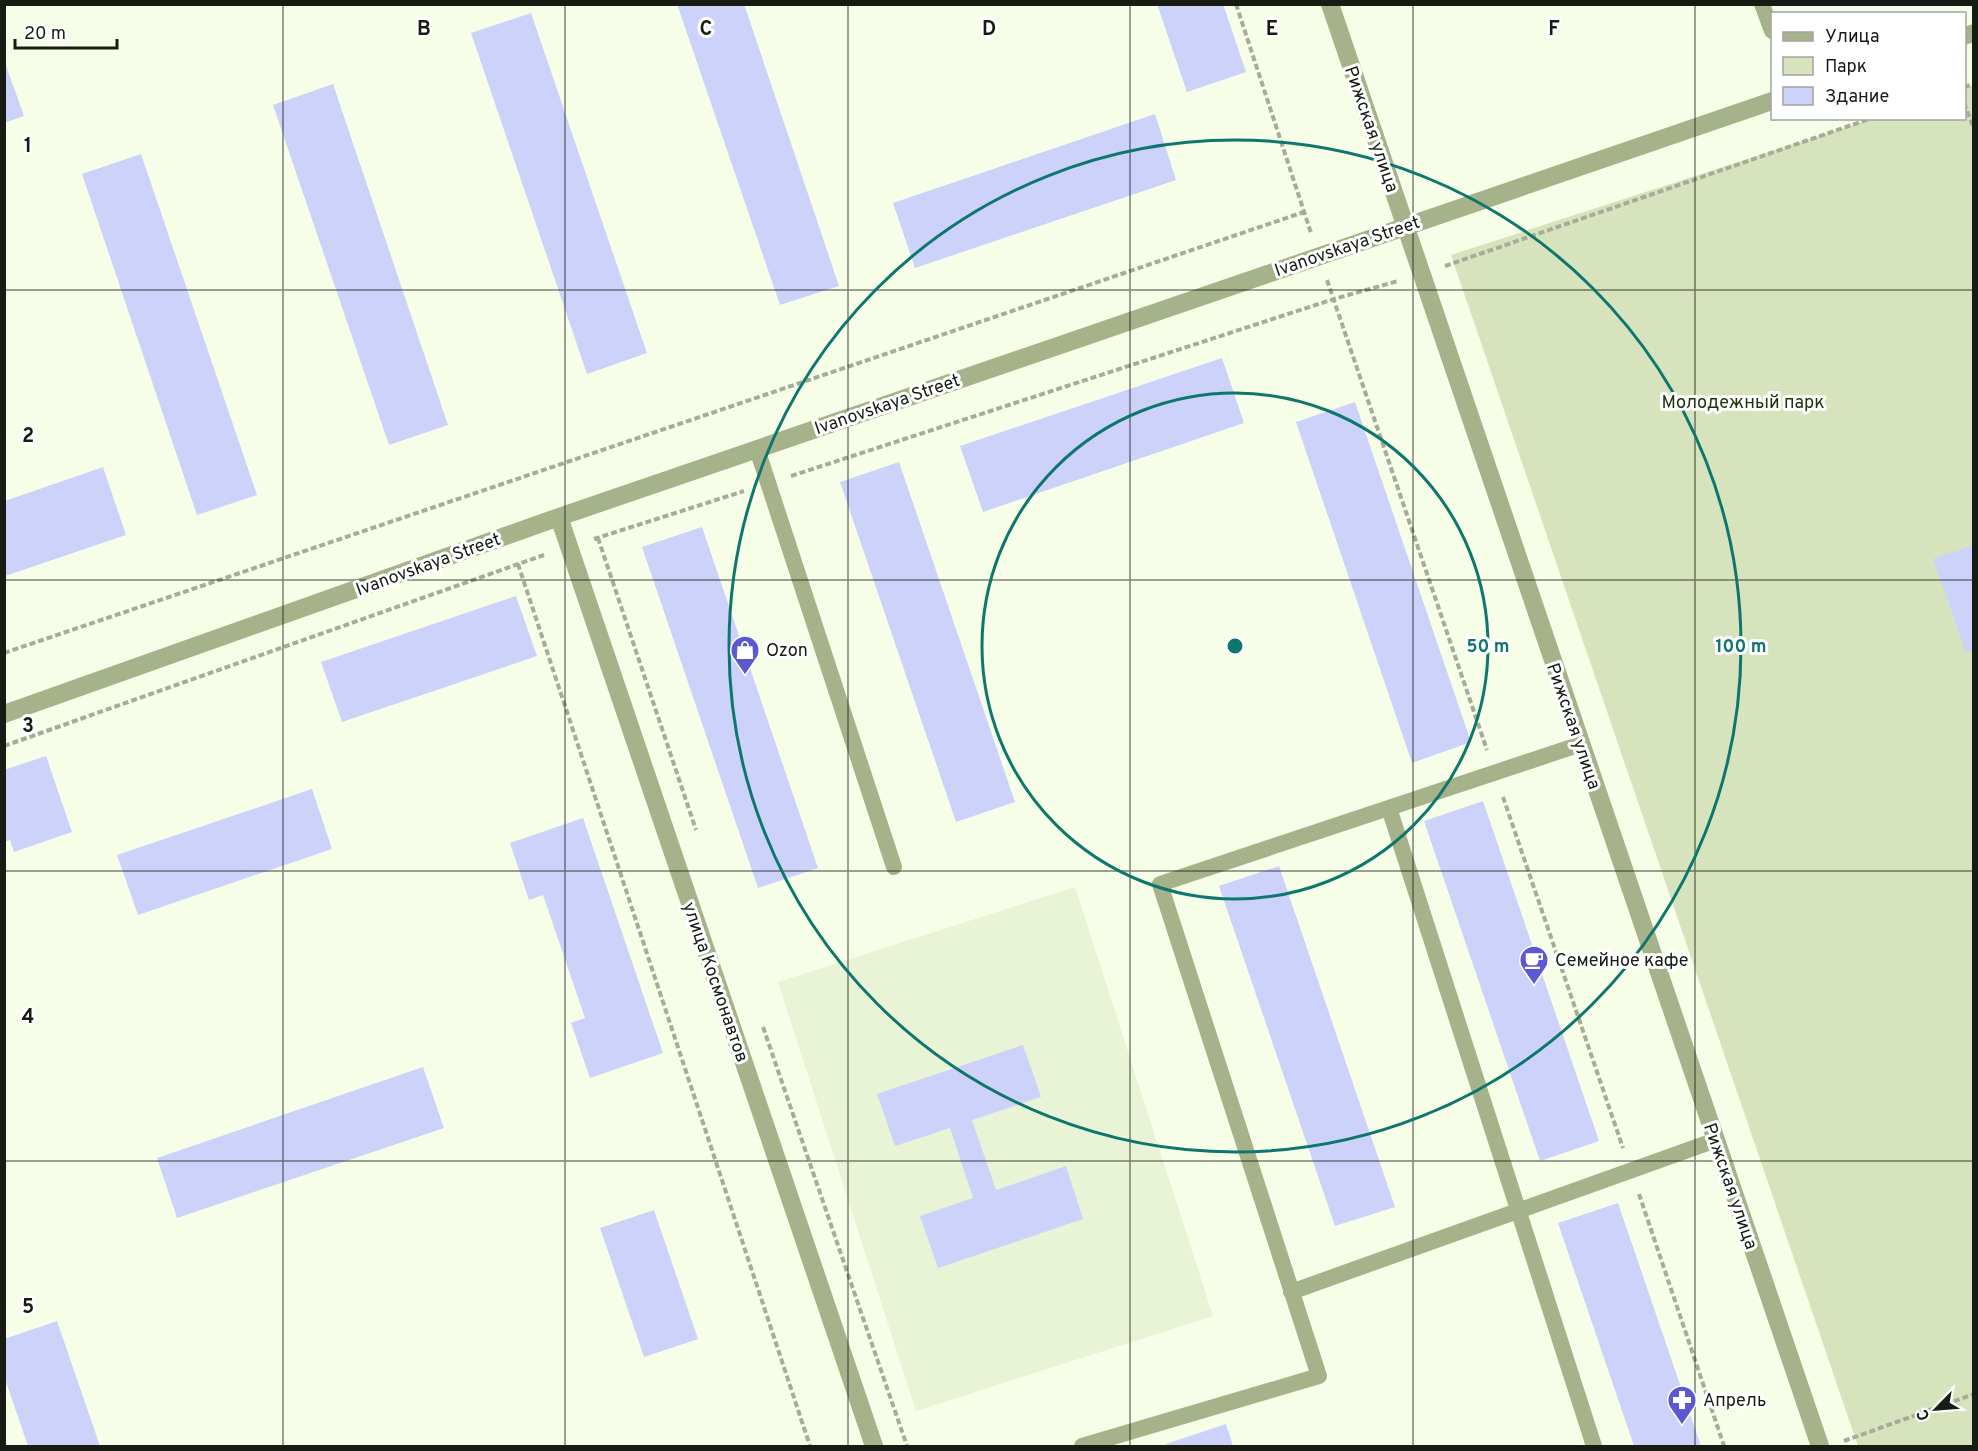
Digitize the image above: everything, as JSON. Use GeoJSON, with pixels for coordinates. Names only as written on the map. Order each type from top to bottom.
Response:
{"type":"FeatureCollection","features":[{"type":"Feature","properties":{"kind":"street","name":"Рижская улица"},"geometry":{"type":"LineString","coordinates":[[1330,4],[1820,1446]]}},
{"type":"Feature","properties":{"kind":"street","name":"Ivanovskaya Street"},"geometry":{"type":"LineString","coordinates":[[4,714],[559,517],[1771,102]]}},
{"type":"Feature","properties":{"kind":"street","name":"улица Космонавтов"},"geometry":{"type":"LineString","coordinates":[[559,517],[874,1446]]}},
{"type":"Feature","properties":{"kind":"lane"},"geometry":{"type":"LineString","coordinates":[[1762,4],[1771,26]]}},
{"type":"Feature","properties":{"kind":"lane"},"geometry":{"type":"LineString","coordinates":[[757,449],[894,867]]}},
{"type":"Feature","properties":{"kind":"lane"},"geometry":{"type":"LineString","coordinates":[[1082,1446],[1319,1376],[1160,884],[1581,744]]}},
{"type":"Feature","properties":{"kind":"lane"},"geometry":{"type":"LineString","coordinates":[[1389,808],[1594,1446]]}},
{"type":"Feature","properties":{"kind":"lane"},"geometry":{"type":"LineString","coordinates":[[1291,1292],[1716,1140]]}},
{"type":"Feature","properties":{"kind":"path"},"geometry":{"type":"LineString","coordinates":[[1236,4],[1304,212],[1724,1446]]}},
{"type":"Feature","properties":{"kind":"path"},"geometry":{"type":"LineString","coordinates":[[1966,106],[1974,129]]}},
{"type":"Feature","properties":{"kind":"path"},"geometry":{"type":"LineString","coordinates":[[4,746],[568,546],[1334,299],[1421,274],[1866,120]]}},
{"type":"Feature","properties":{"kind":"path"},"geometry":{"type":"LineString","coordinates":[[4,653],[1304,212]]}},
{"type":"Feature","properties":{"kind":"path"},"geometry":{"type":"LineString","coordinates":[[588,507],[696,831]]}},
{"type":"Feature","properties":{"kind":"path"},"geometry":{"type":"LineString","coordinates":[[518,564],[810,1446]]}},
{"type":"Feature","properties":{"kind":"path"},"geometry":{"type":"LineString","coordinates":[[761,1022],[906,1446]]}},
{"type":"Feature","properties":{"kind":"path"},"geometry":{"type":"LineString","coordinates":[[1839,1443],[1974,1395]]}},
{"type":"Feature","properties":{"kind":"shaded area"},"geometry":{"type":"Polygon","coordinates":[[[1075,887],[1213,1316],[916,1411],[778,982],[1075,887]]]}},
{"type":"Feature","properties":{"kind":"green space","name":"Молодежный парк"},"geometry":{"type":"Polygon","coordinates":[[[1973,85],[1973,1446],[1858,1446],[1451,255],[1868,120],[1966,120],[1966,88],[1973,85]]]}},
{"type":"Feature","properties":{"kind":"building"},"geometry":{"type":"Polygon","coordinates":[[[677,4],[744,4],[839,286],[780,305],[677,4]]]}},
{"type":"Feature","properties":{"kind":"building"},"geometry":{"type":"Polygon","coordinates":[[[1157,4],[1223,4],[1246,72],[1187,92],[1157,4]]]}},
{"type":"Feature","properties":{"kind":"building"},"geometry":{"type":"Polygon","coordinates":[[[531,13],[647,353],[587,374],[471,33],[531,13]]]}},
{"type":"Feature","properties":{"kind":"building"},"geometry":{"type":"Polygon","coordinates":[[[4,60],[24,116],[4,123],[4,60]]]}},
{"type":"Feature","properties":{"kind":"building"},"geometry":{"type":"Polygon","coordinates":[[[333,84],[448,425],[389,445],[273,105],[333,84]]]}},
{"type":"Feature","properties":{"kind":"building"},"geometry":{"type":"Polygon","coordinates":[[[1155,114],[1176,180],[915,268],[893,203],[1155,114]]]}},
{"type":"Feature","properties":{"kind":"building"},"geometry":{"type":"Polygon","coordinates":[[[141,154],[257,495],[197,515],[82,174],[141,154]]]}},
{"type":"Feature","properties":{"kind":"building"},"geometry":{"type":"Polygon","coordinates":[[[1222,358],[1244,423],[983,512],[960,446],[1222,358]]]}},
{"type":"Feature","properties":{"kind":"building"},"geometry":{"type":"Polygon","coordinates":[[[1355,402],[1471,742],[1412,763],[1296,422],[1355,402]]]}},
{"type":"Feature","properties":{"kind":"building"},"geometry":{"type":"Polygon","coordinates":[[[899,462],[1015,802],[956,822],[840,482],[899,462]]]}},
{"type":"Feature","properties":{"kind":"building"},"geometry":{"type":"Polygon","coordinates":[[[103,467],[126,535],[5,576],[5,501],[103,467]]]}},
{"type":"Feature","properties":{"kind":"building"},"geometry":{"type":"Polygon","coordinates":[[[702,527],[818,868],[758,888],[642,547],[702,527]]]}},
{"type":"Feature","properties":{"kind":"building"},"geometry":{"type":"Polygon","coordinates":[[[1974,545],[1974,651],[1966,653],[1933,559],[1974,545]]]}},
{"type":"Feature","properties":{"kind":"building"},"geometry":{"type":"Polygon","coordinates":[[[516,596],[537,656],[342,722],[321,662],[516,596]]]}},
{"type":"Feature","properties":{"kind":"building"},"geometry":{"type":"Polygon","coordinates":[[[46,756],[72,832],[14,852],[10,840],[4,842],[4,770],[46,756]]]}},
{"type":"Feature","properties":{"kind":"building"},"geometry":{"type":"Polygon","coordinates":[[[312,789],[332,849],[138,915],[117,855],[312,789]]]}},
{"type":"Feature","properties":{"kind":"building"},"geometry":{"type":"Polygon","coordinates":[[[1483,801],[1599,1141],[1540,1161],[1424,821],[1483,801]]]}},
{"type":"Feature","properties":{"kind":"building"},"geometry":{"type":"Polygon","coordinates":[[[583,818],[663,1053],[590,1078],[571,1023],[585,1018],[543,895],[529,900],[510,843],[583,818]]]}},
{"type":"Feature","properties":{"kind":"building"},"geometry":{"type":"Polygon","coordinates":[[[1279,866],[1395,1207],[1335,1226],[1219,886],[1279,866]]]}},
{"type":"Feature","properties":{"kind":"building"},"geometry":{"type":"Polygon","coordinates":[[[1023,1045],[1041,1097],[972,1120],[996,1190],[1066,1166],[1083,1219],[938,1268],[920,1216],[973,1198],[950,1128],[895,1146],[877,1094],[1023,1045]]]}},
{"type":"Feature","properties":{"kind":"building"},"geometry":{"type":"Polygon","coordinates":[[[423,1067],[444,1128],[177,1218],[157,1158],[423,1067]]]}},
{"type":"Feature","properties":{"kind":"building"},"geometry":{"type":"Polygon","coordinates":[[[1618,1203],[1701,1446],[1634,1446],[1558,1223],[1618,1203]]]}},
{"type":"Feature","properties":{"kind":"building"},"geometry":{"type":"Polygon","coordinates":[[[654,1210],[698,1339],[644,1357],[600,1228],[654,1210]]]}},
{"type":"Feature","properties":{"kind":"building"},"geometry":{"type":"Polygon","coordinates":[[[57,1321],[100,1446],[28,1446],[4,1376],[4,1339],[57,1321]]]}},
{"type":"Feature","properties":{"kind":"building"},"geometry":{"type":"Polygon","coordinates":[[[1226,1424],[1233,1446],[1167,1446],[1166,1444],[1226,1424]]]}},
{"type":"Feature","properties":{"kind":"place","name":"Ozon"},"geometry":{"type":"Point","coordinates":[745,676]}},
{"type":"Feature","properties":{"kind":"place","name":"Семейное кафе"},"geometry":{"type":"Point","coordinates":[1534,986]}},
{"type":"Feature","properties":{"kind":"place","name":"Апрель"},"geometry":{"type":"Point","coordinates":[1682,1426]}}]}
